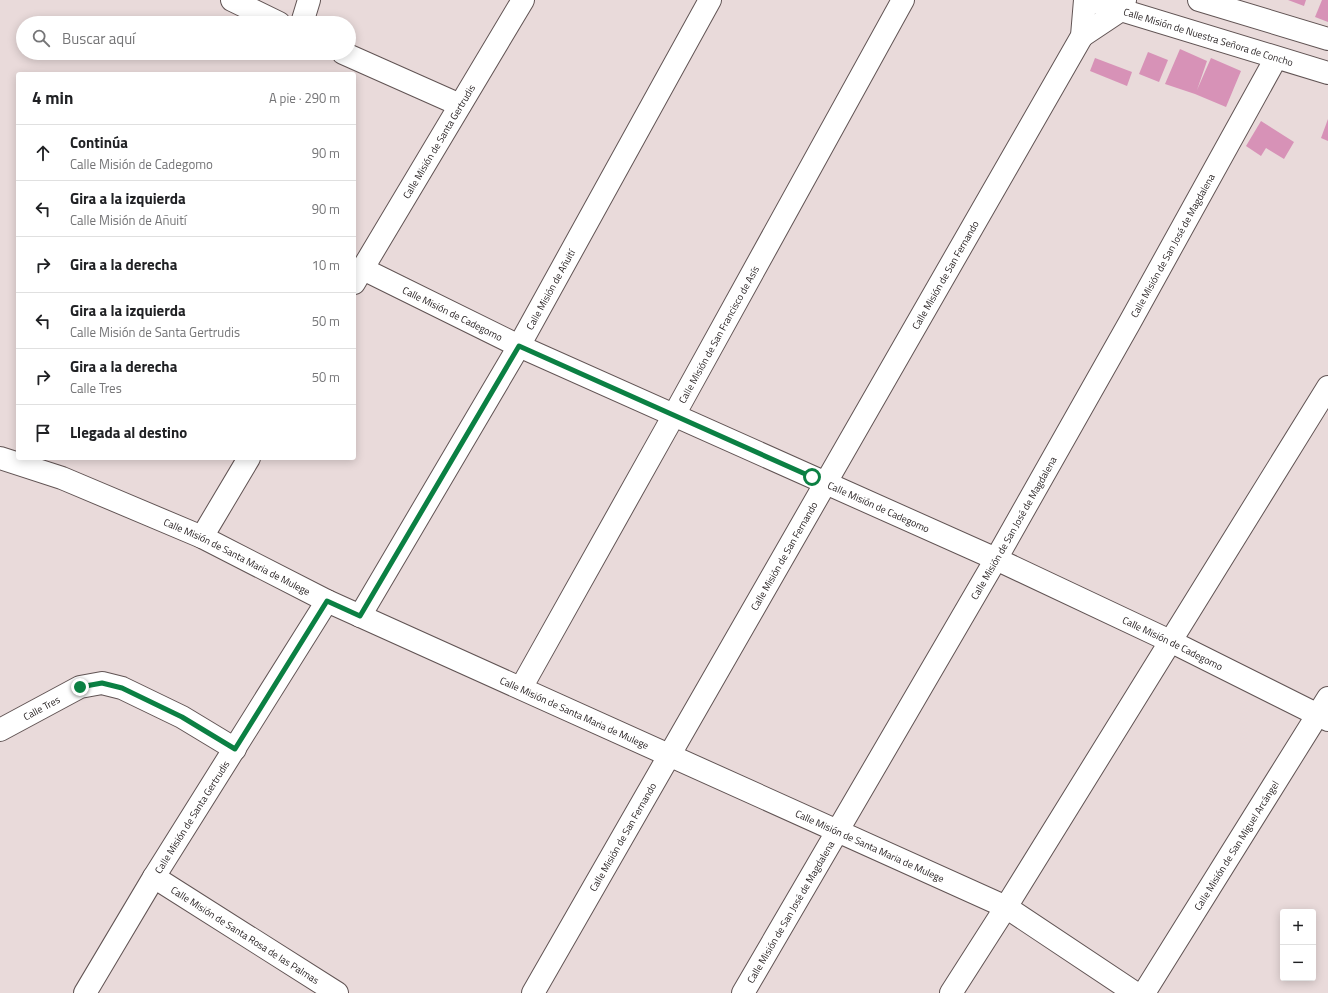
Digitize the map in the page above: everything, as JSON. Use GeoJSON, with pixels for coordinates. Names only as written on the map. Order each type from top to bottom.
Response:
{"type":"FeatureCollection","features":[{"type":"Feature","properties":{"kind":"street"},"geometry":{"type":"LineString","coordinates":[[232,0],[265,16]]}},
{"type":"Feature","properties":{"kind":"street"},"geometry":{"type":"LineString","coordinates":[[304,16],[309,0]]}},
{"type":"Feature","properties":{"kind":"street","name":"Calle Misión de Santa Gertrudis"},"geometry":{"type":"LineString","coordinates":[[358,276],[523,0]]}},
{"type":"Feature","properties":{"kind":"street","name":"Calle Misión de Añuití"},"geometry":{"type":"LineString","coordinates":[[360,616],[519,346],[710,0]]}},
{"type":"Feature","properties":{"kind":"street","name":"Calle Misión de San Francisco de Asís"},"geometry":{"type":"LineString","coordinates":[[521,688],[674,415],[903,0]]}},
{"type":"Feature","properties":{"kind":"street","name":"Calle Misión de Nuestra Señora de Concho"},"geometry":{"type":"LineString","coordinates":[[1087,0],[1123,5],[1276,58],[1328,73]]}},
{"type":"Feature","properties":{"kind":"street","name":"Calle Misión de San Fernando"},"geometry":{"type":"LineString","coordinates":[[533,993],[1082,36],[1087,0]]}},
{"type":"Feature","properties":{"kind":"street"},"geometry":{"type":"LineString","coordinates":[[1199,0],[1328,39]]}},
{"type":"Feature","properties":{"kind":"street","name":"Calle Misión de San Fernando"},"geometry":{"type":"LineString","coordinates":[[1082,36],[1123,5]]}},
{"type":"Feature","properties":{"kind":"street"},"geometry":{"type":"LineString","coordinates":[[356,58],[460,105]]}},
{"type":"Feature","properties":{"kind":"street","name":"Calle Misión de San José de Magdalena"},"geometry":{"type":"LineString","coordinates":[[743,993],[996,559],[1126,329],[1276,58]]}},
{"type":"Feature","properties":{"kind":"street","name":"Calle Misión de Cadegomo"},"geometry":{"type":"LineString","coordinates":[[358,276],[519,346],[996,559],[1170,641],[1325,711]]}},
{"type":"Feature","properties":{"kind":"street"},"geometry":{"type":"LineString","coordinates":[[951,993],[1006,907],[1328,387]]}},
{"type":"Feature","properties":{"kind":"street","name":"Calle Misión de Santa Maria de Mulege"},"geometry":{"type":"LineString","coordinates":[[0,458],[62,478],[202,537],[327,601],[1006,907],[1135,993]]}},
{"type":"Feature","properties":{"kind":"street"},"geometry":{"type":"LineString","coordinates":[[202,537],[248,460]]}},
{"type":"Feature","properties":{"kind":"street","name":"Calle Misión de Santa Gertrudis"},"geometry":{"type":"LineString","coordinates":[[85,993],[154,877],[327,601]]}},
{"type":"Feature","properties":{"kind":"street","name":"Calle Tres"},"geometry":{"type":"LineString","coordinates":[[0,730],[80,687],[102,683],[122,688],[182,717],[235,749]]}},
{"type":"Feature","properties":{"kind":"street","name":"Calle Misión de San Miguel Arcángel"},"geometry":{"type":"LineString","coordinates":[[1144,993],[1325,711]]}},
{"type":"Feature","properties":{"kind":"street","name":"Calle Misión de Santa Rosa de las Palmas"},"geometry":{"type":"LineString","coordinates":[[154,877],[337,993]]}},
{"type":"Feature","properties":{"kind":"building"},"geometry":{"type":"Polygon","coordinates":[[[1288,0],[1306,0],[1304,6],[1288,0]]]}},
{"type":"Feature","properties":{"kind":"building"},"geometry":{"type":"Polygon","coordinates":[[[1322,0],[1328,0],[1328,22],[1315,17],[1322,0]]]}},
{"type":"Feature","properties":{"kind":"building"},"geometry":{"type":"Polygon","coordinates":[[[1180,49],[1207,61],[1197,90],[1211,58],[1241,71],[1226,107],[1195,94],[1165,84],[1180,49]]]}},
{"type":"Feature","properties":{"kind":"building"},"geometry":{"type":"Polygon","coordinates":[[[1148,52],[1168,60],[1159,82],[1139,74],[1148,52]]]}},
{"type":"Feature","properties":{"kind":"building"},"geometry":{"type":"Polygon","coordinates":[[[1095,58],[1132,72],[1127,86],[1090,71],[1095,58]]]}},
{"type":"Feature","properties":{"kind":"building"},"geometry":{"type":"Polygon","coordinates":[[[1328,119],[1328,141],[1321,138],[1328,119]]]}},
{"type":"Feature","properties":{"kind":"building"},"geometry":{"type":"Polygon","coordinates":[[[1261,121],[1294,142],[1284,159],[1266,148],[1261,156],[1246,146],[1261,121]]]}},
{"type":"Feature","properties":{"kind":"route"},"geometry":{"type":"LineString","coordinates":[[80,687],[102,683],[122,688],[182,717],[235,749],[327,601],[360,616],[519,346],[812,477]]}}]}
